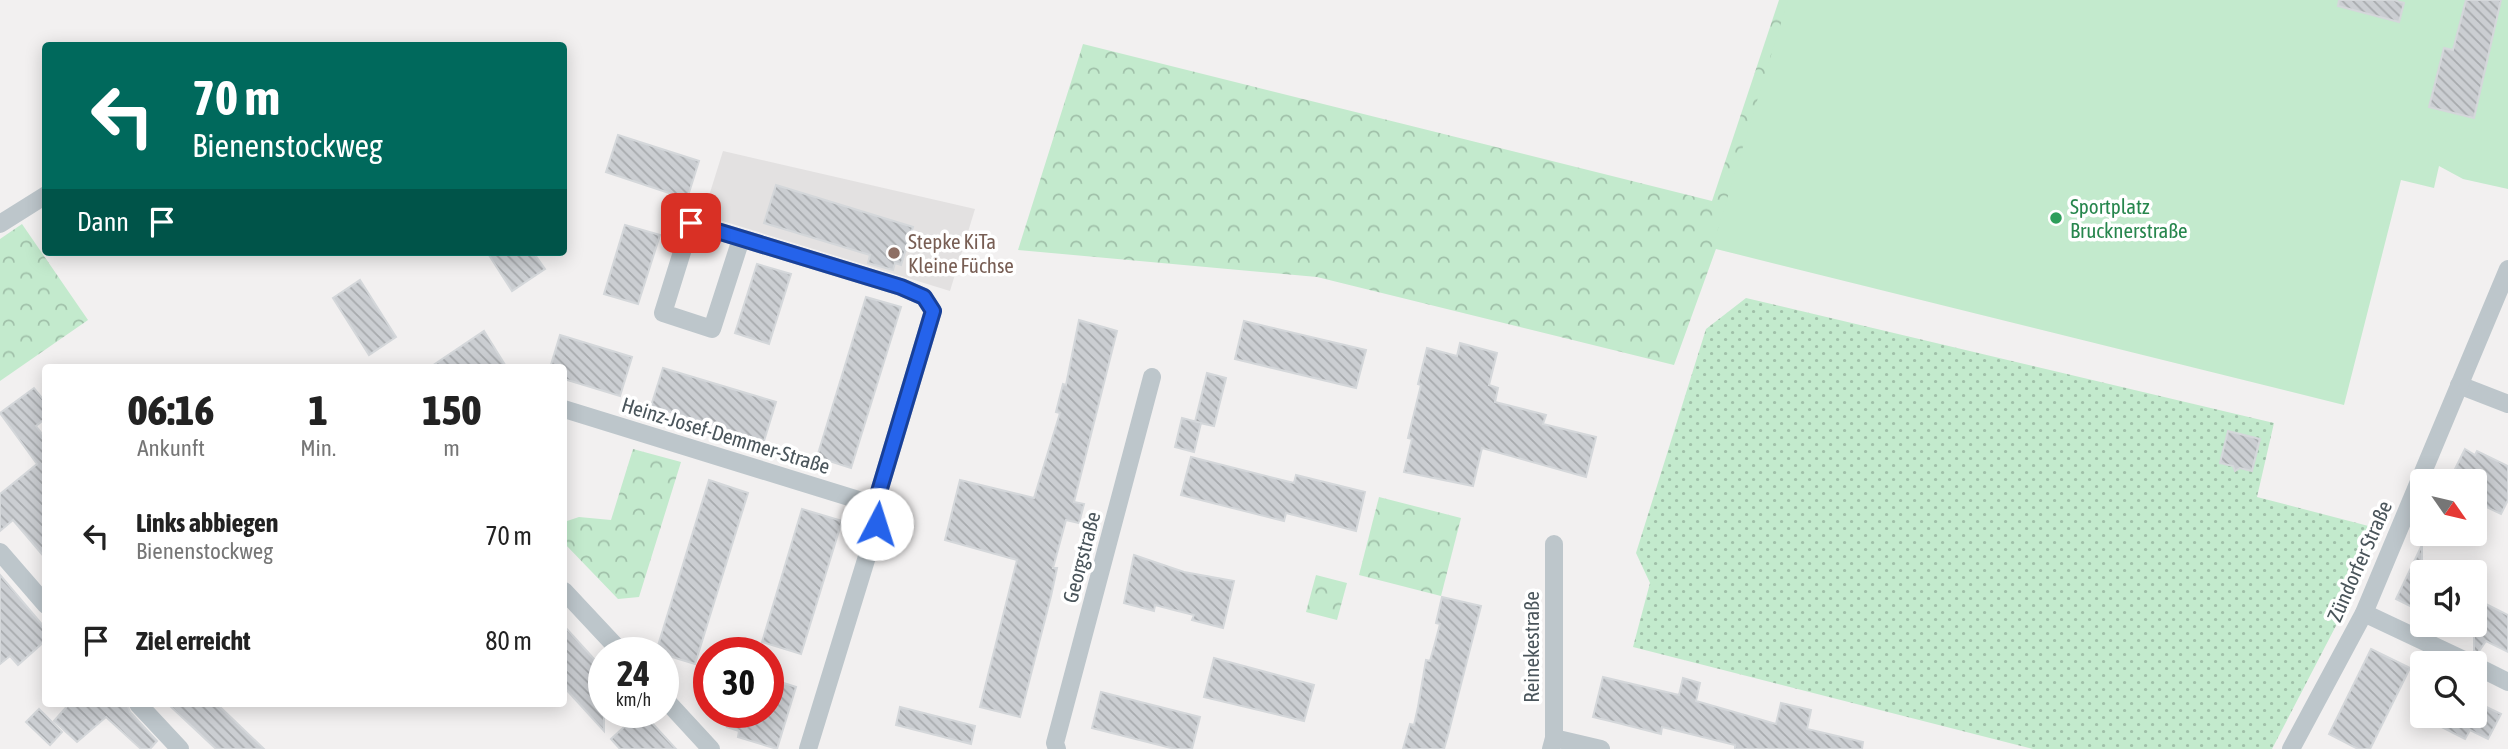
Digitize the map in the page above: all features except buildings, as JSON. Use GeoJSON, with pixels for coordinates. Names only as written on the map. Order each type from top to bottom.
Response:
{"type":"FeatureCollection","features":[{"type":"Feature","properties":{"kind":"street"},"geometry":{"type":"LineString","coordinates":[[0,224],[42,198]]}},
{"type":"Feature","properties":{"kind":"street"},"geometry":{"type":"LineString","coordinates":[[741,239],[712,329],[663,313],[691,223],[901,287],[924,297],[933,311],[875,505],[877,524],[808,749]]}},
{"type":"Feature","properties":{"kind":"street","name":"Zündorfer Straße"},"geometry":{"type":"LineString","coordinates":[[2291,749],[2364,613],[2508,269]]}},
{"type":"Feature","properties":{"kind":"street","name":"Georgstraße"},"geometry":{"type":"LineString","coordinates":[[1057,749],[1055,743],[1152,377]]}},
{"type":"Feature","properties":{"kind":"street"},"geometry":{"type":"LineString","coordinates":[[2459,385],[2508,404]]}},
{"type":"Feature","properties":{"kind":"street","name":"Heinz-Josef-Demmer-Straße"},"geometry":{"type":"LineString","coordinates":[[567,410],[875,505]]}},
{"type":"Feature","properties":{"kind":"street","name":"Reinekestraße"},"geometry":{"type":"LineString","coordinates":[[1553,544],[1553,744]]}},
{"type":"Feature","properties":{"kind":"street"},"geometry":{"type":"LineString","coordinates":[[0,552],[42,600]]}},
{"type":"Feature","properties":{"kind":"street"},"geometry":{"type":"LineString","coordinates":[[567,594],[607,637]]}},
{"type":"Feature","properties":{"kind":"street"},"geometry":{"type":"LineString","coordinates":[[2364,613],[2444,651]]}},
{"type":"Feature","properties":{"kind":"street"},"geometry":{"type":"LineString","coordinates":[[2487,672],[2508,682]]}},
{"type":"Feature","properties":{"kind":"street"},"geometry":{"type":"LineString","coordinates":[[141,707],[180,749]]}},
{"type":"Feature","properties":{"kind":"street"},"geometry":{"type":"LineString","coordinates":[[679,714],[711,749]]}},
{"type":"Feature","properties":{"kind":"street"},"geometry":{"type":"LineString","coordinates":[[1553,744],[1601,749]]}},
{"type":"Feature","properties":{"kind":"shaded area","name":"Stepke KiTa Kleine Füchse"},"geometry":{"type":"Polygon","coordinates":[[[723,151],[975,209],[950,291],[703,215],[723,151]]]}},
{"type":"Feature","properties":{"kind":"green space"},"geometry":{"type":"Polygon","coordinates":[[[1779,0],[1806,0],[1674,365],[1317,277],[1018,250],[1083,44],[1712,201],[1779,0]]]}},
{"type":"Feature","properties":{"kind":"green space","name":"Sportplatz Brucknerstraße"},"geometry":{"type":"Polygon","coordinates":[[[1788,0],[2508,0],[2508,189],[2463,179],[2439,166],[2434,188],[2401,180],[2344,405],[1712,248],[1788,0]]]}},
{"type":"Feature","properties":{"kind":"green space"},"geometry":{"type":"Polygon","coordinates":[[[22,224],[88,320],[0,381],[0,239],[22,224]]]}},
{"type":"Feature","properties":{"kind":"green space"},"geometry":{"type":"Polygon","coordinates":[[[1746,298],[2274,423],[2257,497],[2380,529],[2340,618],[2272,749],[2033,749],[1633,647],[1650,583],[1636,553],[1706,329],[1746,298]]]}},
{"type":"Feature","properties":{"kind":"green space"},"geometry":{"type":"Polygon","coordinates":[[[633,449],[681,462],[639,597],[618,599],[567,546],[567,521],[579,517],[611,520],[633,449]]]}},
{"type":"Feature","properties":{"kind":"green space"},"geometry":{"type":"Polygon","coordinates":[[[1379,497],[1461,518],[1441,596],[1359,575],[1379,497]]]}},
{"type":"Feature","properties":{"kind":"green space"},"geometry":{"type":"Polygon","coordinates":[[[1316,575],[1347,583],[1337,620],[1306,612],[1316,575]]]}},
{"type":"Feature","properties":{"kind":"place","name":"Sportplatz Brucknerstraße"},"geometry":{"type":"Point","coordinates":[2056,218]}},
{"type":"Feature","properties":{"kind":"place","name":"Stepke KiTa Kleine Füchse"},"geometry":{"type":"Point","coordinates":[894,253]}},
{"type":"Feature","properties":{"kind":"route"},"geometry":{"type":"LineString","coordinates":[[691,223],[901,287],[924,297],[933,311],[875,505],[877,524]]}}]}
